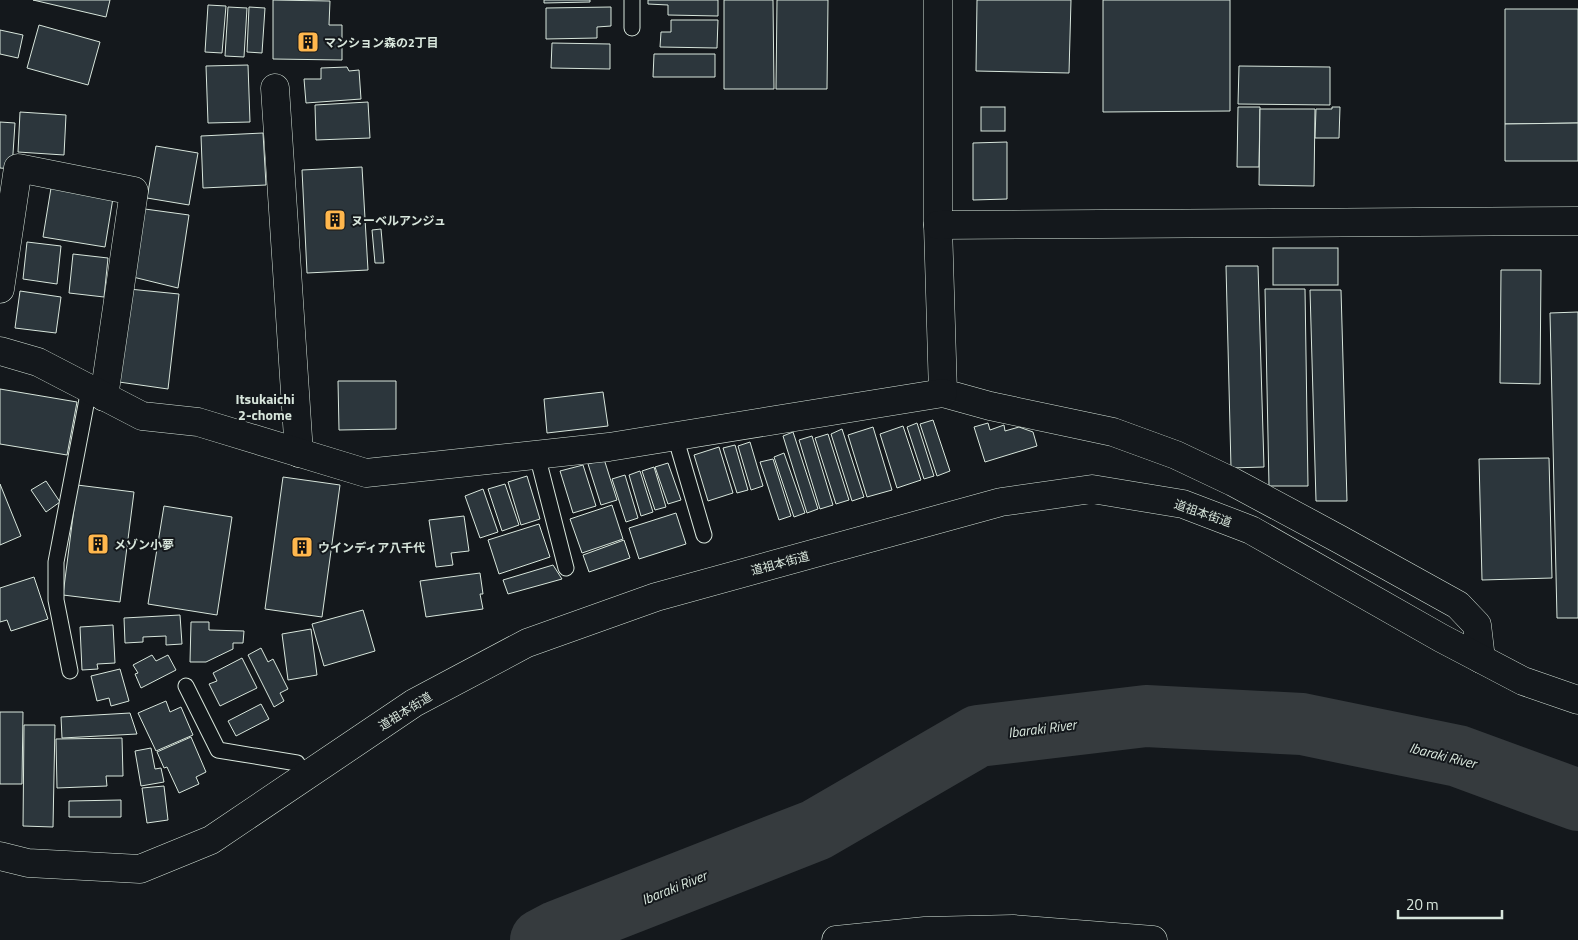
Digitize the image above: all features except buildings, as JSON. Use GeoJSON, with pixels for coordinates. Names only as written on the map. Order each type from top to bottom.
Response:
{"type":"FeatureCollection","features":[{"type":"Feature","properties":{"kind":"street"},"geometry":{"type":"LineString","coordinates":[[938,0],[938,225],[943,393]]}},
{"type":"Feature","properties":{"kind":"street"},"geometry":{"type":"LineString","coordinates":[[275,88],[299,453]]}},
{"type":"Feature","properties":{"kind":"street"},"geometry":{"type":"LineString","coordinates":[[0,289],[18,168],[134,191],[97,393]]}},
{"type":"Feature","properties":{"kind":"street"},"geometry":{"type":"LineString","coordinates":[[938,225],[1578,220]]}},
{"type":"Feature","properties":{"kind":"street"},"geometry":{"type":"LineString","coordinates":[[0,351],[38,362],[142,416],[198,422],[366,473],[609,447],[943,393],[990,406],[1113,432],[1176,455],[1233,482],[1458,605],[1477,625],[1481,659]]}},
{"type":"Feature","properties":{"kind":"street","name":"道祖本街道"},"geometry":{"type":"LineString","coordinates":[[0,856],[28,863],[140,869],[211,840],[414,703],[527,643],[656,597],[1000,502],[1092,489],[1184,504],[1251,530],[1523,681],[1578,700]]}},
{"type":"Feature","properties":{"kind":"street"},"geometry":{"type":"LineString","coordinates":[[836,940],[1013,929],[1153,940]]}},
{"type":"Feature","properties":{"kind":"lane"},"geometry":{"type":"LineString","coordinates":[[632,0],[632,28]]}},
{"type":"Feature","properties":{"kind":"lane"},"geometry":{"type":"LineString","coordinates":[[70,672],[56,600],[56,562],[97,393]]}},
{"type":"Feature","properties":{"kind":"lane"},"geometry":{"type":"LineString","coordinates":[[675,436],[704,535]]}},
{"type":"Feature","properties":{"kind":"lane"},"geometry":{"type":"LineString","coordinates":[[537,455],[566,568]]}},
{"type":"Feature","properties":{"kind":"lane"},"geometry":{"type":"LineString","coordinates":[[186,686],[218,750],[297,763],[305,777]]}},
{"type":"Feature","properties":{"kind":"waterway","name":"Ibaraki River"},"geometry":{"type":"LineString","coordinates":[[541,940],[558,931],[816,830],[978,736],[1146,716],[1302,724],[1458,756],[1578,800]]}},
{"type":"Feature","properties":{"kind":"place","name":"マンション森の2丁目"},"geometry":{"type":"Point","coordinates":[308,42]}},
{"type":"Feature","properties":{"kind":"place","name":"ヌーベルアンジュ"},"geometry":{"type":"Point","coordinates":[335,220]}},
{"type":"Feature","properties":{"kind":"place","name":"メゾン小夢"},"geometry":{"type":"Point","coordinates":[98,544]}},
{"type":"Feature","properties":{"kind":"place","name":"ウインディア八千代"},"geometry":{"type":"Point","coordinates":[302,547]}},
{"type":"Feature","properties":{"kind":"district","name":"Itsukaichi 2-chome"},"geometry":{"type":"Point","coordinates":[265,406]}}]}
